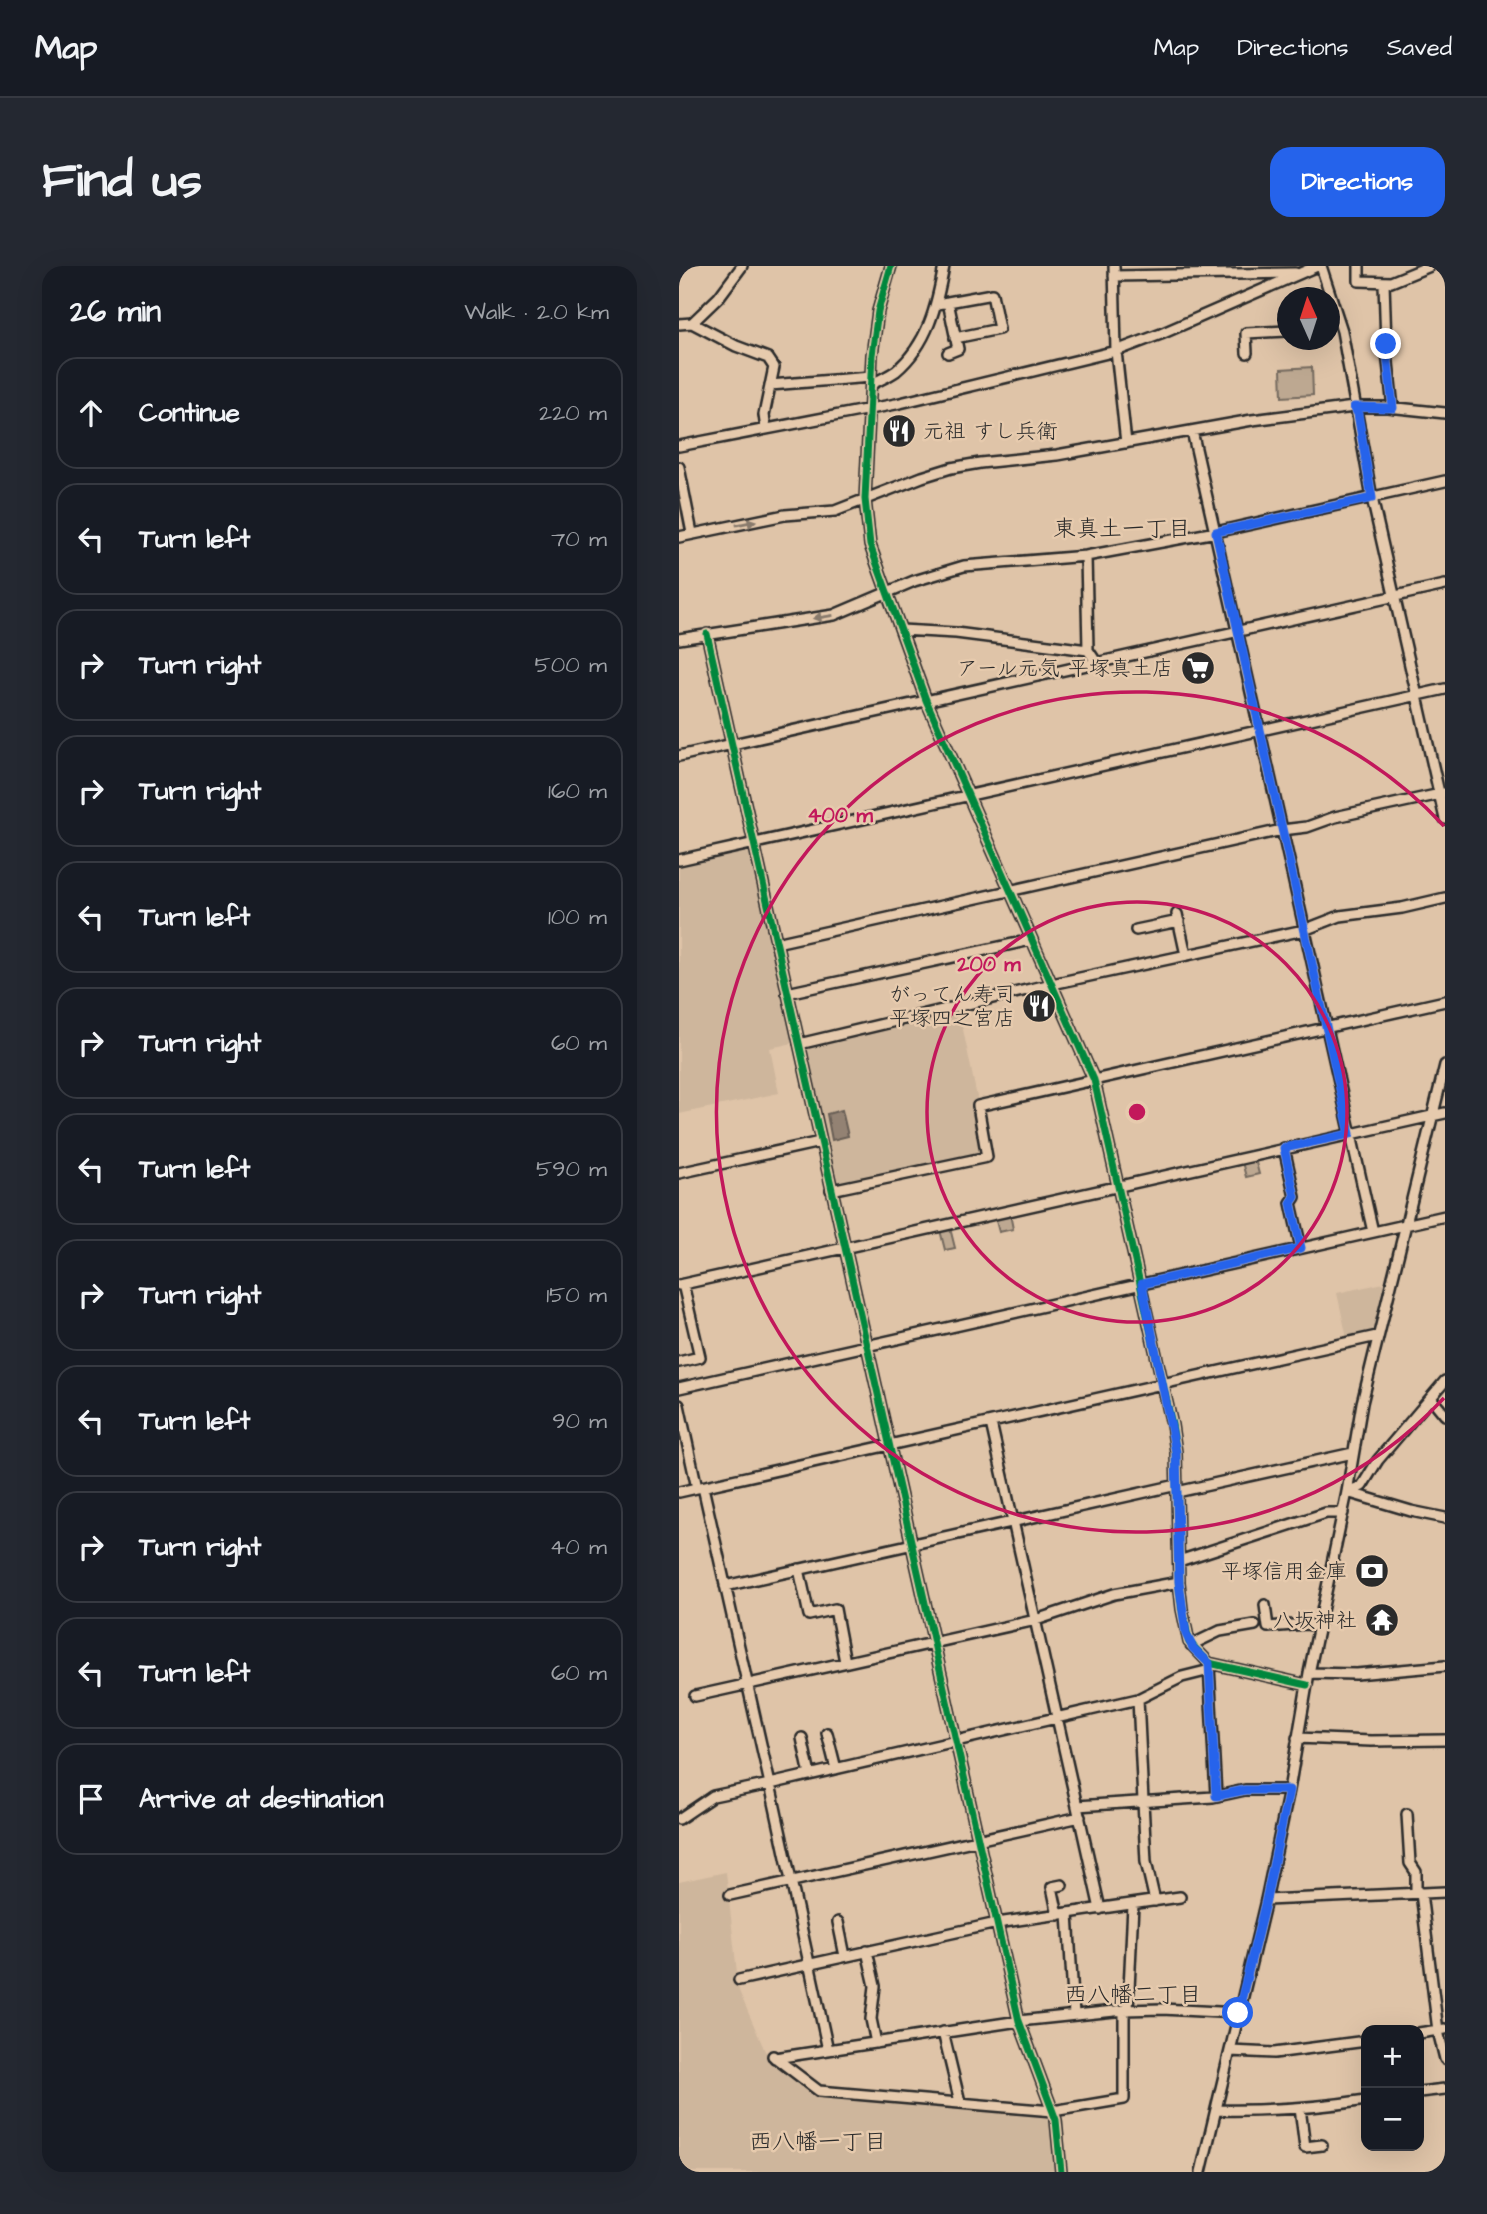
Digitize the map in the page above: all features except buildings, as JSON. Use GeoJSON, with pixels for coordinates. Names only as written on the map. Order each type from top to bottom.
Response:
{"type":"FeatureCollection","features":[{"type":"Feature","properties":{"kind":"street"},"geometry":{"type":"LineString","coordinates":[[692,323],[719,297],[742,266]]}},
{"type":"Feature","properties":{"kind":"street"},"geometry":{"type":"LineString","coordinates":[[891,266],[876,323],[871,381],[865,499],[870,545],[926,700],[1094,1080],[1142,1284],[1176,1452],[1179,1582],[1186,1634],[1191,1645],[1209,1666],[1216,1796]]}},
{"type":"Feature","properties":{"kind":"street"},"geometry":{"type":"LineString","coordinates":[[770,385],[871,381],[896,371],[918,346],[929,328],[937,304],[944,266]]}},
{"type":"Feature","properties":{"kind":"street"},"geometry":{"type":"LineString","coordinates":[[679,446],[871,408],[1116,351],[1319,266],[1342,331],[1372,498],[1416,695],[1443,794],[1445,819]]}},
{"type":"Feature","properties":{"kind":"street"},"geometry":{"type":"LineString","coordinates":[[1359,266],[1359,281],[1384,283],[1430,266]]}},
{"type":"Feature","properties":{"kind":"street"},"geometry":{"type":"LineString","coordinates":[[1126,443],[1116,351],[1114,271],[1300,273]]}},
{"type":"Feature","properties":{"kind":"street"},"geometry":{"type":"LineString","coordinates":[[1384,283],[1386,344],[1393,408]]}},
{"type":"Feature","properties":{"kind":"street"},"geometry":{"type":"LineString","coordinates":[[937,304],[992,294],[999,329],[955,338]]}},
{"type":"Feature","properties":{"kind":"street"},"geometry":{"type":"LineString","coordinates":[[948,302],[958,349],[948,353]]}},
{"type":"Feature","properties":{"kind":"street"},"geometry":{"type":"LineString","coordinates":[[679,324],[692,323],[736,346],[768,358],[773,367],[764,415],[766,429]]}},
{"type":"Feature","properties":{"kind":"street"},"geometry":{"type":"LineString","coordinates":[[1247,353],[1246,332],[1277,331]]}},
{"type":"Feature","properties":{"kind":"street"},"geometry":{"type":"LineString","coordinates":[[679,537],[785,515],[835,511],[891,487],[951,468],[1126,443],[1252,420],[1354,407],[1445,413]]}},
{"type":"Feature","properties":{"kind":"street"},"geometry":{"type":"LineString","coordinates":[[1192,431],[1373,1232]]}},
{"type":"Feature","properties":{"kind":"street"},"geometry":{"type":"LineString","coordinates":[[679,467],[692,533]]}},
{"type":"Feature","properties":{"kind":"street"},"geometry":{"type":"LineString","coordinates":[[679,639],[834,615],[914,582],[964,566],[1086,556],[1216,532],[1445,481]]}},
{"type":"Feature","properties":{"kind":"street"},"geometry":{"type":"LineString","coordinates":[[1086,556],[1088,650],[1096,663]]}},
{"type":"Feature","properties":{"kind":"street"},"geometry":{"type":"LineString","coordinates":[[679,756],[1445,585]]}},
{"type":"Feature","properties":{"kind":"street"},"geometry":{"type":"LineString","coordinates":[[901,629],[956,633],[1088,650]]}},
{"type":"Feature","properties":{"kind":"street"},"geometry":{"type":"LineString","coordinates":[[707,634],[1019,2021],[1053,2111],[1061,2172]]}},
{"type":"Feature","properties":{"kind":"street"},"geometry":{"type":"LineString","coordinates":[[679,860],[1445,689]]}},
{"type":"Feature","properties":{"kind":"street"},"geometry":{"type":"LineString","coordinates":[[776,943],[1282,830],[1307,827],[1335,817],[1443,794]]}},
{"type":"Feature","properties":{"kind":"street"},"geometry":{"type":"LineString","coordinates":[[799,1044],[1052,984],[1304,930],[1340,916],[1389,910],[1445,898]]}},
{"type":"Feature","properties":{"kind":"street"},"geometry":{"type":"LineString","coordinates":[[1136,930],[1178,917],[1186,955]]}},
{"type":"Feature","properties":{"kind":"street"},"geometry":{"type":"LineString","coordinates":[[787,993],[1031,940]]}},
{"type":"Feature","properties":{"kind":"street"},"geometry":{"type":"LineString","coordinates":[[831,1190],[987,1157],[978,1106],[1445,1001]]}},
{"type":"Feature","properties":{"kind":"street"},"geometry":{"type":"LineString","coordinates":[[1201,2172],[1266,1900],[1377,1336],[1445,1065]]}},
{"type":"Feature","properties":{"kind":"street"},"geometry":{"type":"LineString","coordinates":[[679,1362],[701,1357],[681,1285],[1445,1113]]}},
{"type":"Feature","properties":{"kind":"street"},"geometry":{"type":"LineString","coordinates":[[679,1173],[820,1142]]}},
{"type":"Feature","properties":{"kind":"street"},"geometry":{"type":"LineString","coordinates":[[1284,1148],[1295,1197],[1291,1203],[1301,1248]]}},
{"type":"Feature","properties":{"kind":"street"},"geometry":{"type":"LineString","coordinates":[[679,1388],[1445,1216]]}},
{"type":"Feature","properties":{"kind":"street"},"geometry":{"type":"LineString","coordinates":[[679,1492],[1377,1336]]}},
{"type":"Feature","properties":{"kind":"street"},"geometry":{"type":"LineString","coordinates":[[1347,1492],[1362,1486],[1378,1460],[1445,1381]]}},
{"type":"Feature","properties":{"kind":"street"},"geometry":{"type":"LineString","coordinates":[[1431,1398],[1445,1415]]}},
{"type":"Feature","properties":{"kind":"street"},"geometry":{"type":"LineString","coordinates":[[679,1405],[725,1586],[828,2050]]}},
{"type":"Feature","properties":{"kind":"street"},"geometry":{"type":"LineString","coordinates":[[991,1423],[1100,1909]]}},
{"type":"Feature","properties":{"kind":"street"},"geometry":{"type":"LineString","coordinates":[[725,1586],[1013,1522],[1353,1453]]}},
{"type":"Feature","properties":{"kind":"street"},"geometry":{"type":"LineString","coordinates":[[1347,1492],[1445,1518]]}},
{"type":"Feature","properties":{"kind":"street"},"geometry":{"type":"LineString","coordinates":[[1179,1561],[1326,1513],[1343,1514]]}},
{"type":"Feature","properties":{"kind":"street"},"geometry":{"type":"LineString","coordinates":[[799,1569],[809,1615],[835,1609],[845,1662]]}},
{"type":"Feature","properties":{"kind":"street"},"geometry":{"type":"LineString","coordinates":[[695,1696],[1036,1620],[1114,1594],[1179,1582]]}},
{"type":"Feature","properties":{"kind":"street"},"geometry":{"type":"LineString","coordinates":[[1265,1605],[1268,1627],[1306,1624],[1319,1626]]}},
{"type":"Feature","properties":{"kind":"street"},"geometry":{"type":"LineString","coordinates":[[1191,1645],[1220,1631],[1255,1625]]}},
{"type":"Feature","properties":{"kind":"street"},"geometry":{"type":"LineString","coordinates":[[679,1819],[713,1796],[1138,1699],[1209,1666],[1307,1685]]}},
{"type":"Feature","properties":{"kind":"street"},"geometry":{"type":"LineString","coordinates":[[1309,1673],[1356,1674],[1445,1666]]}},
{"type":"Feature","properties":{"kind":"street"},"geometry":{"type":"LineString","coordinates":[[1138,1699],[1146,1862],[1155,1901]]}},
{"type":"Feature","properties":{"kind":"street"},"geometry":{"type":"LineString","coordinates":[[827,1733],[835,1769]]}},
{"type":"Feature","properties":{"kind":"street"},"geometry":{"type":"LineString","coordinates":[[802,1738],[810,1775]]}},
{"type":"Feature","properties":{"kind":"street"},"geometry":{"type":"LineString","coordinates":[[1297,1738],[1445,1740]]}},
{"type":"Feature","properties":{"kind":"street"},"geometry":{"type":"LineString","coordinates":[[1077,1805],[1216,1796],[1245,1790],[1289,1790]]}},
{"type":"Feature","properties":{"kind":"street"},"geometry":{"type":"LineString","coordinates":[[1406,1814],[1410,1863],[1416,1872],[1445,2059]]}},
{"type":"Feature","properties":{"kind":"street"},"geometry":{"type":"LineString","coordinates":[[730,1895],[1080,1817]]}},
{"type":"Feature","properties":{"kind":"street"},"geometry":{"type":"LineString","coordinates":[[1062,1885],[1052,1887],[1063,1914],[1074,2015]]}},
{"type":"Feature","properties":{"kind":"street"},"geometry":{"type":"LineString","coordinates":[[1266,1900],[1445,1892]]}},
{"type":"Feature","properties":{"kind":"street"},"geometry":{"type":"LineString","coordinates":[[739,1980],[997,1923],[1179,1897]]}},
{"type":"Feature","properties":{"kind":"street"},"geometry":{"type":"LineString","coordinates":[[1133,1905],[1126,2010],[1124,2099],[1053,2111],[819,2091],[774,2057],[1019,2021],[1126,2010],[1162,2008],[1238,2013]]}},
{"type":"Feature","properties":{"kind":"street"},"geometry":{"type":"LineString","coordinates":[[838,1922],[845,1956]]}},
{"type":"Feature","properties":{"kind":"street"},"geometry":{"type":"LineString","coordinates":[[867,1951],[875,1986],[871,2019],[876,2043]]}},
{"type":"Feature","properties":{"kind":"street"},"geometry":{"type":"LineString","coordinates":[[1424,2032],[1442,2030]]}},
{"type":"Feature","properties":{"kind":"street"},"geometry":{"type":"LineString","coordinates":[[943,2032],[960,2102]]}},
{"type":"Feature","properties":{"kind":"street"},"geometry":{"type":"LineString","coordinates":[[1230,2051],[1274,2053],[1361,2042]]}},
{"type":"Feature","properties":{"kind":"street"},"geometry":{"type":"LineString","coordinates":[[1424,2091],[1445,2089]]}},
{"type":"Feature","properties":{"kind":"street"},"geometry":{"type":"LineString","coordinates":[[1216,2110],[1265,2111],[1361,2101]]}},
{"type":"Feature","properties":{"kind":"street"},"geometry":{"type":"LineString","coordinates":[[1300,2108],[1305,2147],[1322,2145]]}},
{"type":"Feature","properties":{"kind":"shaded area"},"geometry":{"type":"Polygon","coordinates":[[[1312,367],[1313,395],[1282,397],[1281,369],[1312,367]]]}},
{"type":"Feature","properties":{"kind":"shaded area"},"geometry":{"type":"Polygon","coordinates":[[[750,848],[793,1043],[770,1048],[779,1093],[679,1114],[679,864],[750,848]]]}},
{"type":"Feature","properties":{"kind":"shaded area"},"geometry":{"type":"Polygon","coordinates":[[[959,1010],[978,1102],[974,1103],[983,1153],[835,1185],[803,1046],[959,1010]]]}},
{"type":"Feature","properties":{"kind":"shaded area"},"geometry":{"type":"Polygon","coordinates":[[[842,1110],[848,1136],[832,1140],[827,1114],[842,1110]]]}},
{"type":"Feature","properties":{"kind":"shaded area"},"geometry":{"type":"Polygon","coordinates":[[[1255,1159],[1259,1174],[1246,1177],[1242,1162],[1255,1159]]]}},
{"type":"Feature","properties":{"kind":"shaded area"},"geometry":{"type":"Polygon","coordinates":[[[1010,1214],[1013,1229],[999,1232],[995,1217],[1010,1214]]]}},
{"type":"Feature","properties":{"kind":"shaded area"},"geometry":{"type":"Polygon","coordinates":[[[950,1228],[955,1248],[945,1250],[940,1230],[950,1228]]]}},
{"type":"Feature","properties":{"kind":"shaded area"},"geometry":{"type":"Polygon","coordinates":[[[1384,1283],[1370,1333],[1347,1338],[1337,1293],[1384,1283]]]}},
{"type":"Feature","properties":{"kind":"shaded area"},"geometry":{"type":"Polygon","coordinates":[[[726,1872],[739,1991],[765,2051],[817,2094],[1045,2113],[1049,2116],[1055,2172],[679,2172],[679,1882],[726,1872]]]}},
{"type":"Feature","properties":{"kind":"cycle path"},"geometry":{"type":"LineString","coordinates":[[891,266],[878,311],[872,355],[865,499],[870,545],[926,700],[1094,1080],[1172,1425],[1176,1452],[1179,1582],[1189,1642],[1209,1663],[1307,1685]]}},
{"type":"Feature","properties":{"kind":"cycle path"},"geometry":{"type":"LineString","coordinates":[[707,634],[1019,2021],[1056,2120],[1061,2172]]}},
{"type":"Feature","properties":{"kind":"place","name":"元祖 すし兵衛"},"geometry":{"type":"Point","coordinates":[899,431]}},
{"type":"Feature","properties":{"kind":"place","name":"アール元気 平塚真土店"},"geometry":{"type":"Point","coordinates":[1198,668]}},
{"type":"Feature","properties":{"kind":"place","name":"がってん寿司 平塚四之宮店"},"geometry":{"type":"Point","coordinates":[1039,1006]}},
{"type":"Feature","properties":{"kind":"place","name":"平塚信用金庫"},"geometry":{"type":"Point","coordinates":[1372,1571]}},
{"type":"Feature","properties":{"kind":"place","name":"八坂神社"},"geometry":{"type":"Point","coordinates":[1382,1620]}},
{"type":"Feature","properties":{"kind":"district","name":"東真土一丁目"},"geometry":{"type":"Point","coordinates":[1122,528]}},
{"type":"Feature","properties":{"kind":"district","name":"西八幡二丁目"},"geometry":{"type":"Point","coordinates":[1133,1994]}},
{"type":"Feature","properties":{"kind":"district","name":"西八幡一丁目"},"geometry":{"type":"Point","coordinates":[818,2141]}},
{"type":"Feature","properties":{"kind":"route"},"geometry":{"type":"LineString","coordinates":[[1238,2013],[1266,1900],[1289,1790],[1245,1790],[1216,1796],[1209,1663],[1193,1648],[1186,1634],[1179,1582],[1176,1452],[1142,1284],[1301,1248],[1291,1203],[1295,1197],[1284,1148],[1350,1134],[1216,532],[1372,498],[1358,414],[1354,407],[1393,408],[1386,344]]}}]}
